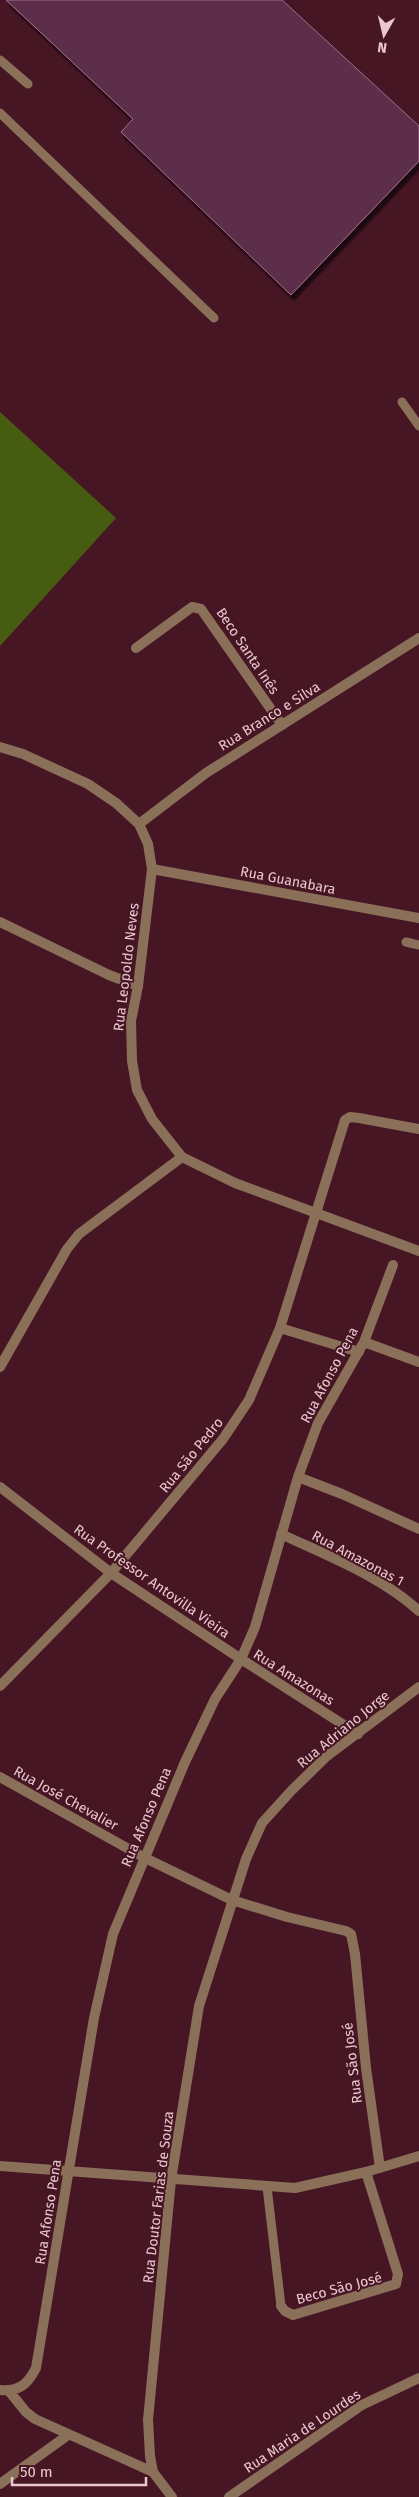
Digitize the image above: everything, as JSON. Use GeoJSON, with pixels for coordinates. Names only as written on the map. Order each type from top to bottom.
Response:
{"type":"FeatureCollection","features":[{"type":"Feature","properties":{"kind":"street","name":"Beco Santa Inês"},"geometry":{"type":"LineString","coordinates":[[136,648],[192,607],[201,609],[282,725]]}},
{"type":"Feature","properties":{"kind":"street","name":"Rua Branco e Silva"},"geometry":{"type":"LineString","coordinates":[[139,824],[206,773],[419,638]]}},
{"type":"Feature","properties":{"kind":"street","name":"Rua Leopoldo Neves"},"geometry":{"type":"LineString","coordinates":[[0,747],[23,754],[88,784],[116,803],[139,824],[148,844],[152,869],[138,986],[131,1021],[132,1061],[137,1090],[152,1119],[182,1157],[235,1183],[419,1251]]}},
{"type":"Feature","properties":{"kind":"street","name":"Rua Guanabara"},"geometry":{"type":"LineString","coordinates":[[152,869],[419,918]]}},
{"type":"Feature","properties":{"kind":"street"},"geometry":{"type":"LineString","coordinates":[[0,922],[109,975],[138,986]]}},
{"type":"Feature","properties":{"kind":"street","name":"Rua São Pedro"},"geometry":{"type":"LineString","coordinates":[[0,1686],[111,1573],[224,1440],[249,1400],[280,1328],[343,1124],[350,1117],[419,1130]]}},
{"type":"Feature","properties":{"kind":"street"},"geometry":{"type":"LineString","coordinates":[[0,1367],[67,1249],[80,1234],[182,1157]]}},
{"type":"Feature","properties":{"kind":"street","name":"Rua Afonso Pena"},"geometry":{"type":"LineString","coordinates":[[4,2390],[26,2384],[36,2368],[94,2018],[113,1934],[185,1762],[211,1708],[241,1659],[258,1618],[298,1477],[318,1423],[364,1342],[393,1265]]}},
{"type":"Feature","properties":{"kind":"street"},"geometry":{"type":"LineString","coordinates":[[280,1328],[359,1352]]}},
{"type":"Feature","properties":{"kind":"street"},"geometry":{"type":"LineString","coordinates":[[364,1342],[419,1362]]}},
{"type":"Feature","properties":{"kind":"street"},"geometry":{"type":"LineString","coordinates":[[298,1477],[342,1494],[419,1529]]}},
{"type":"Feature","properties":{"kind":"street","name":"Rua Professor Antovilla Vieira"},"geometry":{"type":"LineString","coordinates":[[0,1487],[111,1573],[241,1659]]}},
{"type":"Feature","properties":{"kind":"street","name":"Rua Amazonas 1"},"geometry":{"type":"LineString","coordinates":[[281,1534],[370,1577],[410,1602],[419,1611]]}},
{"type":"Feature","properties":{"kind":"street","name":"Rua Amazonas"},"geometry":{"type":"LineString","coordinates":[[241,1659],[358,1734]]}},
{"type":"Feature","properties":{"kind":"street","name":"Rua Adriano Jorge"},"geometry":{"type":"LineString","coordinates":[[232,1900],[246,1859],[262,1823],[327,1756],[419,1687]]}},
{"type":"Feature","properties":{"kind":"street","name":"Rua José Chevalier"},"geometry":{"type":"LineString","coordinates":[[0,1776],[144,1857],[232,1900],[287,1917],[346,1931],[353,1940],[355,1954]]}},
{"type":"Feature","properties":{"kind":"street","name":"Rua Doutor Farias de Souza"},"geometry":{"type":"LineString","coordinates":[[172,2497],[154,2472],[150,2456],[148,2420],[171,2180],[199,2006],[232,1900]]}},
{"type":"Feature","properties":{"kind":"street","name":"Rua São José"},"geometry":{"type":"LineString","coordinates":[[355,1954],[366,2068],[380,2168]]}},
{"type":"Feature","properties":{"kind":"street"},"geometry":{"type":"LineString","coordinates":[[0,2166],[295,2188],[366,2172],[419,2156]]}},
{"type":"Feature","properties":{"kind":"street","name":"Beco São José"},"geometry":{"type":"LineString","coordinates":[[281,2306],[285,2312],[293,2315],[393,2287],[398,2280],[398,2274],[366,2172]]}},
{"type":"Feature","properties":{"kind":"street","name":"Rua Maria de Lourdes"},"geometry":{"type":"LineString","coordinates":[[229,2497],[362,2405],[419,2378]]}},
{"type":"Feature","properties":{"kind":"street"},"geometry":{"type":"LineString","coordinates":[[4,2390],[35,2419],[154,2472]]}},
{"type":"Feature","properties":{"kind":"street"},"geometry":{"type":"LineString","coordinates":[[0,2484],[68,2435]]}},
{"type":"Feature","properties":{"kind":"lane"},"geometry":{"type":"LineString","coordinates":[[0,60],[28,84]]}},
{"type":"Feature","properties":{"kind":"lane"},"geometry":{"type":"LineString","coordinates":[[0,113],[214,318]]}},
{"type":"Feature","properties":{"kind":"lane"},"geometry":{"type":"LineString","coordinates":[[402,402],[419,426]]}},
{"type":"Feature","properties":{"kind":"lane"},"geometry":{"type":"LineString","coordinates":[[406,942],[419,944]]}},
{"type":"Feature","properties":{"kind":"lane"},"geometry":{"type":"LineString","coordinates":[[267,2187],[281,2306]]}},
{"type":"Feature","properties":{"kind":"green space"},"geometry":{"type":"Polygon","coordinates":[[[0,412],[116,518],[0,646],[0,412]]]}},
{"type":"Feature","properties":{"kind":"building"},"geometry":{"type":"Polygon","coordinates":[[[6,0],[282,0],[419,126],[419,161],[291,295],[121,132],[133,119],[6,0]]]}}]}
